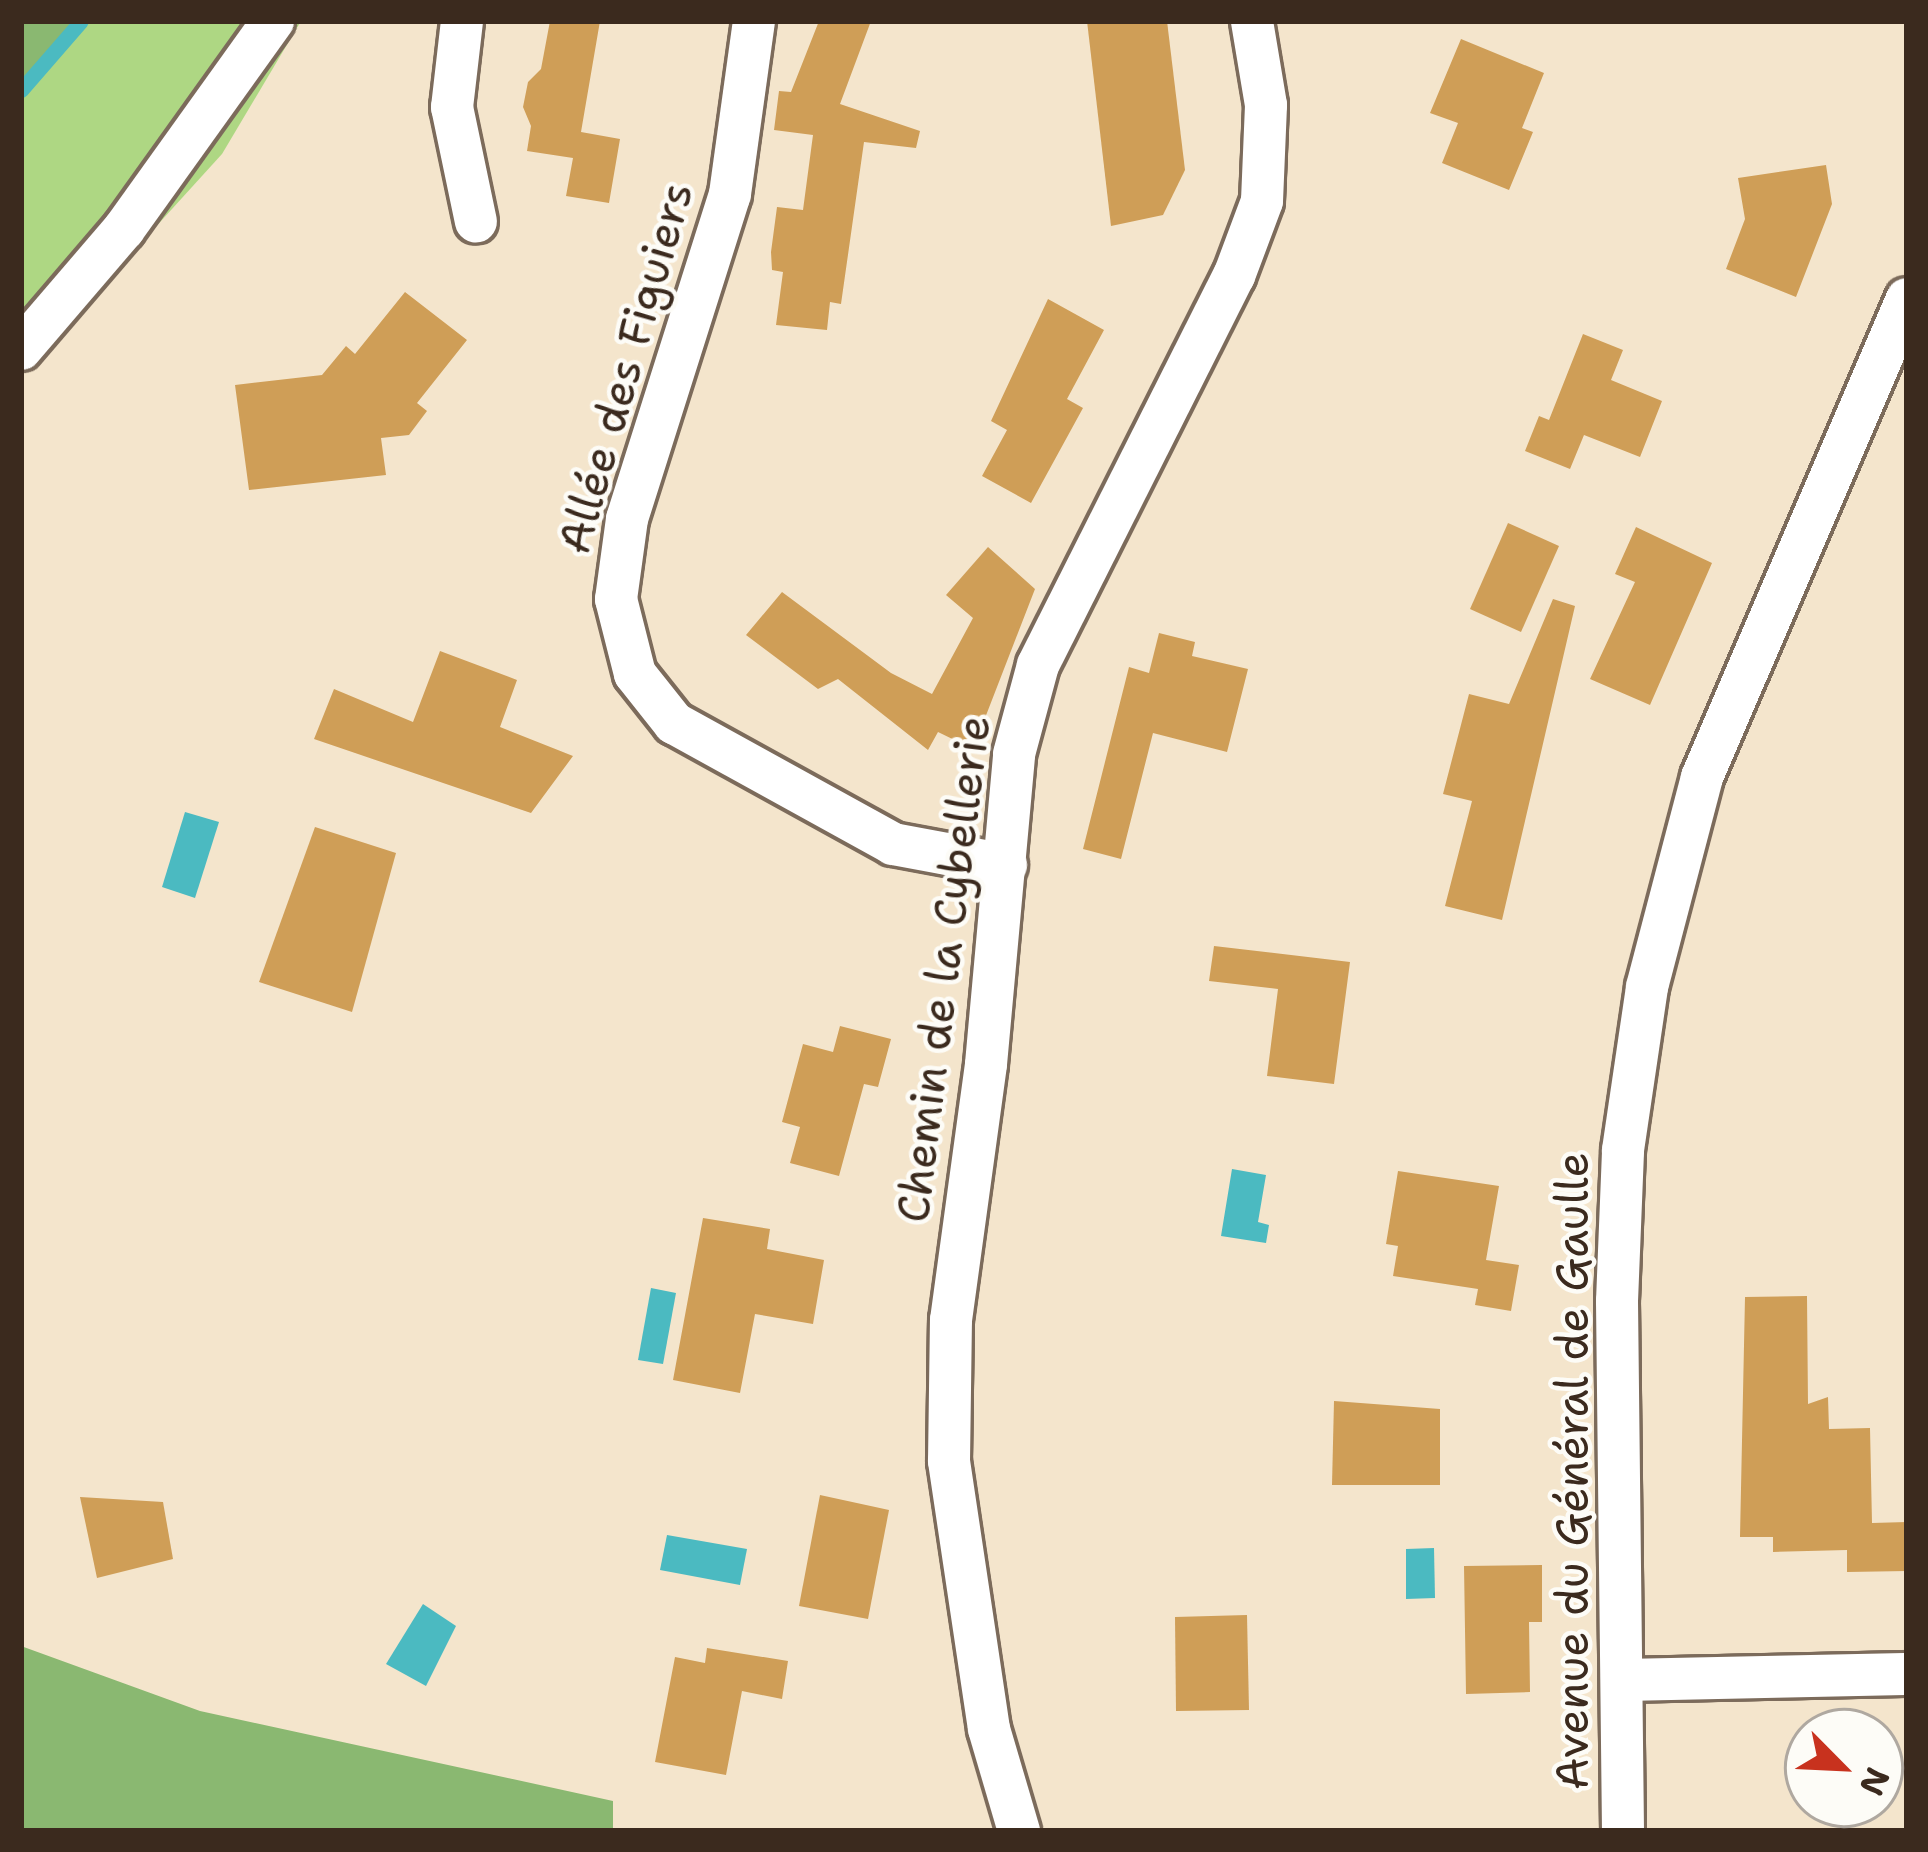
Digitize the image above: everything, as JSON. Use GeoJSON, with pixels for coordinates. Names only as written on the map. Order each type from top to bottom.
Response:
{"type":"FeatureCollection","features":[{"type":"Feature","properties":{"kind":"street"},"geometry":{"type":"LineString","coordinates":[[21,349],[124,229],[273,21]]}},
{"type":"Feature","properties":{"kind":"street"},"geometry":{"type":"LineString","coordinates":[[462,21],[452,107],[476,222]]}},
{"type":"Feature","properties":{"kind":"street","name":"Allée des Figuiers"},"geometry":{"type":"LineString","coordinates":[[754,21],[730,194],[627,519],[616,598],[635,674],[674,723],[893,844],[1006,865]]}},
{"type":"Feature","properties":{"kind":"street","name":"Chemin de la Cybellerie"},"geometry":{"type":"LineString","coordinates":[[1018,1831],[989,1730],[949,1461],[951,1320],[1006,865],[1014,754],[1038,665],[1234,276],[1262,201],[1266,105],[1252,21]]}},
{"type":"Feature","properties":{"kind":"street","name":"Avenue du Général de Gaulle"},"geometry":{"type":"LineString","coordinates":[[1623,1831],[1616,1301],[1623,1150],[1647,987],[1702,777],[1907,299]]}},
{"type":"Feature","properties":{"kind":"street"},"geometry":{"type":"LineString","coordinates":[[1622,1680],[1907,1674]]}},
{"type":"Feature","properties":{"kind":"green space"},"geometry":{"type":"Polygon","coordinates":[[[21,21],[83,21],[21,93],[21,21]]]}},
{"type":"Feature","properties":{"kind":"green space"},"geometry":{"type":"Polygon","coordinates":[[[83,21],[301,21],[222,154],[21,375],[21,93],[83,21]]]}},
{"type":"Feature","properties":{"kind":"green space"},"geometry":{"type":"Polygon","coordinates":[[[21,1646],[200,1711],[613,1801],[613,1831],[21,1831],[21,1646]]]}},
{"type":"Feature","properties":{"kind":"water"},"geometry":{"type":"Polygon","coordinates":[[[185,812],[219,822],[195,898],[162,887],[185,812]]]}},
{"type":"Feature","properties":{"kind":"water"},"geometry":{"type":"Polygon","coordinates":[[[1232,1169],[1266,1175],[1258,1222],[1269,1225],[1266,1243],[1221,1236],[1232,1169]]]}},
{"type":"Feature","properties":{"kind":"water"},"geometry":{"type":"Polygon","coordinates":[[[651,1288],[676,1293],[663,1364],[638,1360],[651,1288]]]}},
{"type":"Feature","properties":{"kind":"water"},"geometry":{"type":"Polygon","coordinates":[[[667,1535],[747,1549],[740,1585],[660,1570],[667,1535]]]}},
{"type":"Feature","properties":{"kind":"water"},"geometry":{"type":"Polygon","coordinates":[[[1434,1548],[1435,1598],[1406,1599],[1406,1549],[1434,1548]]]}},
{"type":"Feature","properties":{"kind":"water"},"geometry":{"type":"Polygon","coordinates":[[[423,1604],[456,1626],[426,1686],[386,1664],[423,1604]]]}},
{"type":"Feature","properties":{"kind":"building"},"geometry":{"type":"Polygon","coordinates":[[[550,21],[600,21],[581,132],[620,139],[609,203],[566,196],[573,158],[527,151],[531,126],[523,107],[528,82],[541,69],[550,21]]]}},
{"type":"Feature","properties":{"kind":"building"},"geometry":{"type":"Polygon","coordinates":[[[819,21],[871,21],[840,104],[920,131],[916,148],[864,142],[841,304],[830,302],[827,330],[776,325],[783,272],[772,270],[771,252],[777,207],[803,210],[813,135],[774,130],[779,91],[791,92],[819,21]]]}},
{"type":"Feature","properties":{"kind":"building"},"geometry":{"type":"Polygon","coordinates":[[[1087,21],[1167,21],[1185,170],[1163,215],[1111,226],[1087,21]]]}},
{"type":"Feature","properties":{"kind":"building"},"geometry":{"type":"Polygon","coordinates":[[[1461,39],[1544,73],[1522,128],[1533,132],[1509,190],[1442,163],[1458,123],[1430,113],[1461,39]]]}},
{"type":"Feature","properties":{"kind":"building"},"geometry":{"type":"Polygon","coordinates":[[[1826,165],[1832,204],[1796,297],[1726,269],[1745,219],[1738,178],[1826,165]]]}},
{"type":"Feature","properties":{"kind":"building"},"geometry":{"type":"Polygon","coordinates":[[[405,292],[467,340],[417,403],[427,411],[409,435],[381,438],[386,475],[249,490],[235,385],[322,375],[346,346],[355,354],[405,292]]]}},
{"type":"Feature","properties":{"kind":"building"},"geometry":{"type":"Polygon","coordinates":[[[1048,299],[1104,330],[1067,399],[1083,408],[1031,503],[982,476],[1007,430],[991,421],[1048,299]]]}},
{"type":"Feature","properties":{"kind":"building"},"geometry":{"type":"Polygon","coordinates":[[[1583,334],[1623,350],[1611,380],[1662,401],[1640,457],[1584,435],[1570,469],[1525,451],[1539,416],[1549,420],[1583,334]]]}},
{"type":"Feature","properties":{"kind":"building"},"geometry":{"type":"Polygon","coordinates":[[[1508,523],[1559,546],[1521,632],[1470,609],[1508,523]]]}},
{"type":"Feature","properties":{"kind":"building"},"geometry":{"type":"Polygon","coordinates":[[[1636,527],[1712,563],[1650,705],[1590,679],[1635,582],[1615,574],[1636,527]]]}},
{"type":"Feature","properties":{"kind":"building"},"geometry":{"type":"Polygon","coordinates":[[[988,547],[1035,589],[973,749],[938,732],[928,750],[838,679],[818,689],[746,635],[782,592],[891,673],[932,694],[973,618],[946,595],[988,547]]]}},
{"type":"Feature","properties":{"kind":"building"},"geometry":{"type":"Polygon","coordinates":[[[1553,599],[1575,606],[1502,920],[1445,906],[1472,801],[1443,794],[1469,694],[1509,704],[1553,599]]]}},
{"type":"Feature","properties":{"kind":"building"},"geometry":{"type":"Polygon","coordinates":[[[1159,633],[1195,642],[1192,656],[1248,669],[1227,752],[1153,733],[1121,859],[1083,849],[1129,667],[1149,673],[1159,633]]]}},
{"type":"Feature","properties":{"kind":"building"},"geometry":{"type":"Polygon","coordinates":[[[440,651],[517,680],[500,727],[573,756],[531,813],[314,739],[334,689],[413,722],[440,651]]]}},
{"type":"Feature","properties":{"kind":"building"},"geometry":{"type":"Polygon","coordinates":[[[315,827],[396,853],[352,1012],[259,982],[315,827]]]}},
{"type":"Feature","properties":{"kind":"building"},"geometry":{"type":"Polygon","coordinates":[[[1214,946],[1350,962],[1334,1084],[1267,1076],[1278,989],[1209,981],[1214,946]]]}},
{"type":"Feature","properties":{"kind":"building"},"geometry":{"type":"Polygon","coordinates":[[[840,1026],[891,1039],[878,1087],[864,1084],[839,1176],[790,1163],[800,1127],[782,1122],[803,1044],[833,1052],[840,1026]]]}},
{"type":"Feature","properties":{"kind":"building"},"geometry":{"type":"Polygon","coordinates":[[[1398,1171],[1499,1186],[1486,1260],[1519,1265],[1511,1311],[1475,1305],[1478,1289],[1393,1276],[1398,1246],[1386,1244],[1398,1171]]]}},
{"type":"Feature","properties":{"kind":"building"},"geometry":{"type":"Polygon","coordinates":[[[703,1218],[770,1229],[767,1249],[824,1260],[813,1324],[755,1314],[740,1393],[673,1380],[703,1218]]]}},
{"type":"Feature","properties":{"kind":"building"},"geometry":{"type":"Polygon","coordinates":[[[1807,1296],[1808,1404],[1828,1397],[1829,1429],[1870,1428],[1872,1523],[1907,1522],[1907,1571],[1847,1572],[1847,1550],[1773,1552],[1773,1537],[1740,1537],[1745,1297],[1807,1296]]]}},
{"type":"Feature","properties":{"kind":"building"},"geometry":{"type":"Polygon","coordinates":[[[1334,1401],[1440,1409],[1440,1485],[1332,1485],[1334,1401]]]}},
{"type":"Feature","properties":{"kind":"building"},"geometry":{"type":"Polygon","coordinates":[[[820,1495],[889,1510],[868,1619],[799,1606],[820,1495]]]}},
{"type":"Feature","properties":{"kind":"building"},"geometry":{"type":"Polygon","coordinates":[[[80,1497],[163,1502],[173,1559],[97,1578],[80,1497]]]}},
{"type":"Feature","properties":{"kind":"building"},"geometry":{"type":"Polygon","coordinates":[[[1542,1565],[1542,1622],[1529,1622],[1530,1692],[1466,1694],[1464,1566],[1542,1565]]]}},
{"type":"Feature","properties":{"kind":"building"},"geometry":{"type":"Polygon","coordinates":[[[1247,1615],[1249,1710],[1176,1711],[1175,1617],[1247,1615]]]}},
{"type":"Feature","properties":{"kind":"building"},"geometry":{"type":"Polygon","coordinates":[[[707,1648],[788,1661],[782,1699],[742,1691],[726,1775],[655,1762],[675,1657],[705,1663],[707,1648]]]}},
{"type":"Feature","properties":{"kind":"waterway"},"geometry":{"type":"LineString","coordinates":[[21,90],[81,21]]}}]}
